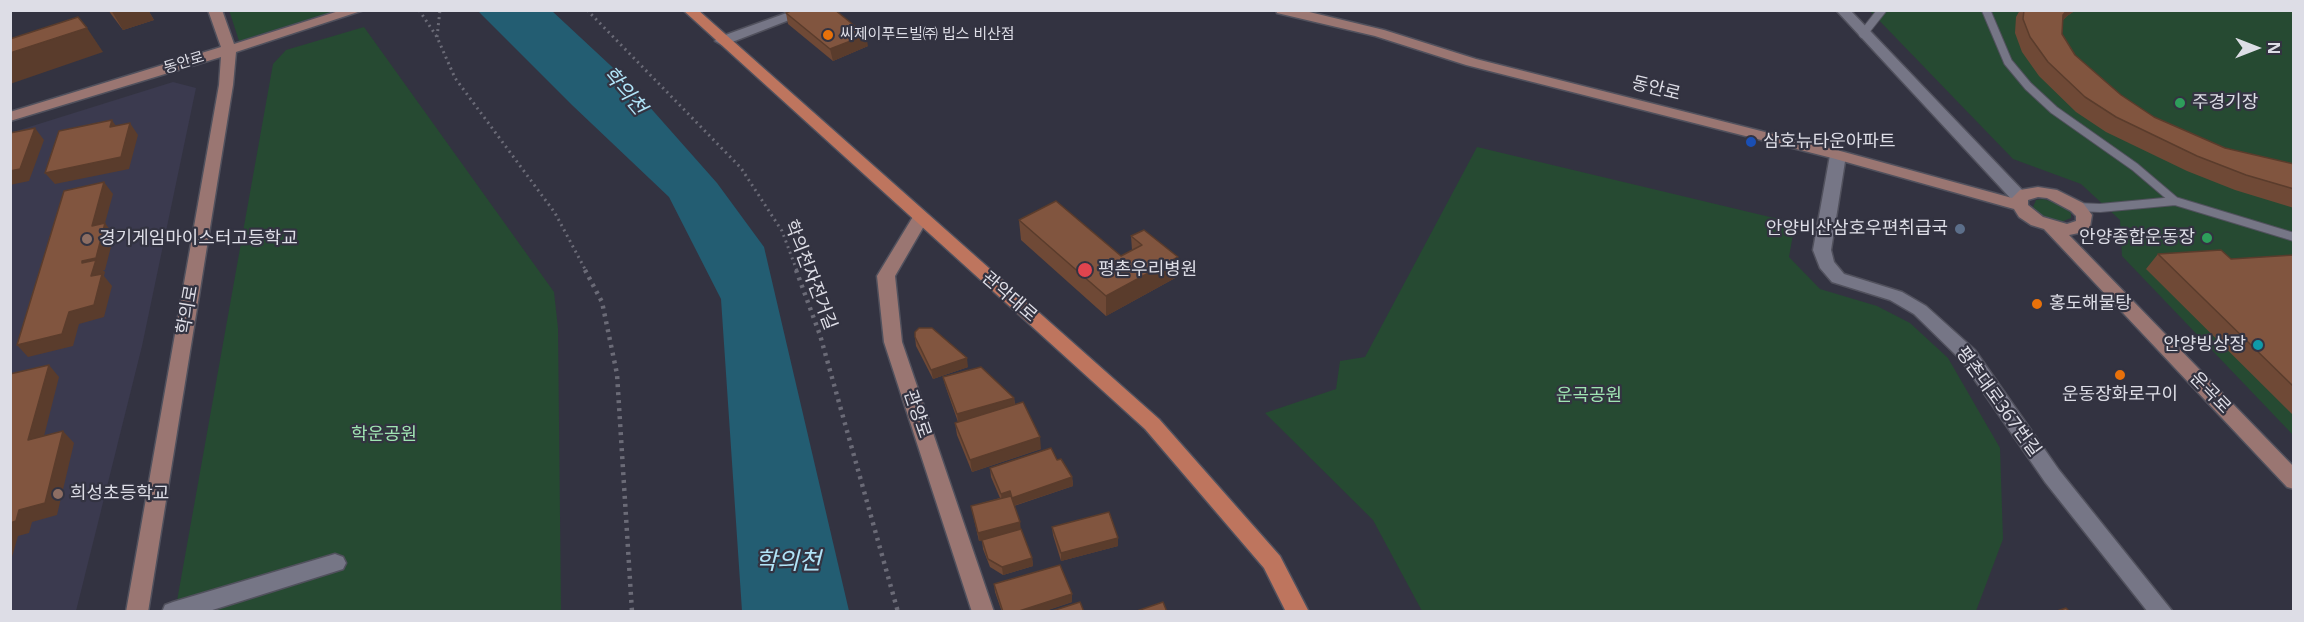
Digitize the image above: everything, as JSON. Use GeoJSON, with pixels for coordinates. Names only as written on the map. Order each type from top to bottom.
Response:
{"type":"FeatureCollection","features":[{"type":"Feature","properties":{"kind":"main road","name":"관악대로"},"geometry":{"type":"LineString","coordinates":[[689,10],[901,198],[920,219],[1152,424],[1272,562],[1298,612]]}},
{"type":"Feature","properties":{"kind":"street","name":"학의로"},"geometry":{"type":"LineString","coordinates":[[137,612],[226,85],[229,49],[215,10]]}},
{"type":"Feature","properties":{"kind":"street","name":"동안로"},"geometry":{"type":"LineString","coordinates":[[10,117],[358,10]]}},
{"type":"Feature","properties":{"kind":"street"},"geometry":{"type":"LineString","coordinates":[[722,41],[809,10]]}},
{"type":"Feature","properties":{"kind":"street","name":"동안로"},"geometry":{"type":"LineString","coordinates":[[1282,10],[1379,33],[1471,62],[2020,201]]}},
{"type":"Feature","properties":{"kind":"street"},"geometry":{"type":"LineString","coordinates":[[1842,10],[2020,201],[2026,194],[2037,192],[2051,194],[2077,207],[2084,215],[2084,223],[2078,228],[2067,230],[2051,227]]}},
{"type":"Feature","properties":{"kind":"street","name":"평촌대로367번길"},"geometry":{"type":"LineString","coordinates":[[1838,155],[1822,249],[1826,264],[1838,278],[1896,296],[1920,310],[1968,355],[2052,476],[2162,612]]}},
{"type":"Feature","properties":{"kind":"street","name":"운곡로"},"geometry":{"type":"LineString","coordinates":[[2020,201],[2031,217],[2051,227],[2294,481]]}},
{"type":"Feature","properties":{"kind":"street","name":"관양로"},"geometry":{"type":"LineString","coordinates":[[920,219],[886,276],[893,342],[983,612]]}},
{"type":"Feature","properties":{"kind":"street"},"geometry":{"type":"LineString","coordinates":[[173,612],[335,563]]}},
{"type":"Feature","properties":{"kind":"lane"},"geometry":{"type":"LineString","coordinates":[[1863,34],[1882,10]]}},
{"type":"Feature","properties":{"kind":"lane"},"geometry":{"type":"LineString","coordinates":[[1986,10],[2008,62],[2028,86],[2054,110],[2135,167],[2175,201]]}},
{"type":"Feature","properties":{"kind":"lane"},"geometry":{"type":"LineString","coordinates":[[2077,207],[2100,208],[2175,201],[2294,237]]}},
{"type":"Feature","properties":{"kind":"path"},"geometry":{"type":"LineString","coordinates":[[419,10],[437,37],[455,78],[555,213],[602,302],[617,374],[632,612]]}},
{"type":"Feature","properties":{"kind":"path"},"geometry":{"type":"LineString","coordinates":[[437,37],[440,10]]}},
{"type":"Feature","properties":{"kind":"path","name":"학의천자전거길"},"geometry":{"type":"LineString","coordinates":[[587,10],[741,168],[782,231],[820,335],[898,612]]}},
{"type":"Feature","properties":{"kind":"shaded area","name":"경기게임마이스터고등학교"},"geometry":{"type":"Polygon","coordinates":[[[173,82],[196,88],[142,346],[76,611],[11,611],[10,133],[173,82]]]}},
{"type":"Feature","properties":{"kind":"green space"},"geometry":{"type":"Polygon","coordinates":[[[229,10],[335,10],[335,11],[239,41],[229,10]]]}},
{"type":"Feature","properties":{"kind":"green space","name":"안양종합운동장"},"geometry":{"type":"Polygon","coordinates":[[[1870,11],[2293,11],[2293,435],[2122,256],[2120,220],[2081,184],[2013,159],[1870,11]]]}},
{"type":"Feature","properties":{"kind":"green space","name":"학운공원"},"geometry":{"type":"Polygon","coordinates":[[[364,27],[554,292],[558,328],[561,611],[175,612],[273,64],[286,50],[364,27]]]}},
{"type":"Feature","properties":{"kind":"green space","name":"운곡공원"},"geometry":{"type":"Polygon","coordinates":[[[1477,147],[1795,223],[1789,257],[1820,289],[1877,306],[1910,323],[1948,358],[2000,448],[2003,539],[1976,611],[1422,611],[1373,520],[1265,413],[1336,389],[1340,361],[1365,357],[1477,147]]]}},
{"type":"Feature","properties":{"kind":"green space"},"geometry":{"type":"Polygon","coordinates":[[[2043,199],[2060,204],[2071,213],[2071,218],[2061,222],[2043,217],[2033,207],[2036,200],[2043,199]]]}},
{"type":"Feature","properties":{"kind":"water","name":"학의천"},"geometry":{"type":"Polygon","coordinates":[[[478,11],[552,11],[624,78],[717,183],[764,247],[849,611],[742,611],[721,299],[669,197],[478,11]]]}},
{"type":"Feature","properties":{"kind":"building"},"geometry":{"type":"Polygon","coordinates":[[[793,10],[835,10],[866,35],[830,49],[786,13],[793,10]]]}},
{"type":"Feature","properties":{"kind":"building"},"geometry":{"type":"Polygon","coordinates":[[[2024,10],[2067,10],[2063,15],[2062,34],[2075,55],[2121,95],[2154,117],[2225,148],[2294,164],[2294,189],[2246,175],[2197,156],[2116,117],[2085,97],[2048,62],[2030,37],[2023,19],[2024,10]]]}},
{"type":"Feature","properties":{"kind":"building"},"geometry":{"type":"Polygon","coordinates":[[[78,17],[87,28],[10,53],[10,39],[78,17]]]}},
{"type":"Feature","properties":{"kind":"building"},"geometry":{"type":"Polygon","coordinates":[[[112,120],[110,127],[130,123],[121,157],[45,173],[59,131],[112,120]]]}},
{"type":"Feature","properties":{"kind":"building"},"geometry":{"type":"Polygon","coordinates":[[[35,128],[20,169],[10,171],[10,133],[35,128]]]}},
{"type":"Feature","properties":{"kind":"building"},"geometry":{"type":"Polygon","coordinates":[[[104,182],[92,226],[105,223],[96,258],[82,261],[82,263],[96,260],[91,276],[102,274],[94,305],[69,312],[62,334],[17,345],[64,191],[104,182]]]}},
{"type":"Feature","properties":{"kind":"building"},"geometry":{"type":"Polygon","coordinates":[[[1056,201],[1121,256],[1142,245],[1131,236],[1144,230],[1178,257],[1106,296],[1019,220],[1056,201]]]}},
{"type":"Feature","properties":{"kind":"building","name":"안양빙상장"},"geometry":{"type":"Polygon","coordinates":[[[2221,250],[2231,259],[2294,255],[2294,387],[2158,254],[2221,250]]]}},
{"type":"Feature","properties":{"kind":"building"},"geometry":{"type":"Polygon","coordinates":[[[919,328],[932,328],[967,358],[931,370],[915,337],[915,332],[919,328]]]}},
{"type":"Feature","properties":{"kind":"building"},"geometry":{"type":"Polygon","coordinates":[[[49,365],[28,440],[63,431],[45,503],[19,510],[16,521],[10,523],[10,374],[49,365]]]}},
{"type":"Feature","properties":{"kind":"building"},"geometry":{"type":"Polygon","coordinates":[[[981,367],[1014,398],[957,414],[943,377],[981,367]]]}},
{"type":"Feature","properties":{"kind":"building"},"geometry":{"type":"Polygon","coordinates":[[[1023,402],[1040,437],[970,460],[955,423],[1023,402]]]}},
{"type":"Feature","properties":{"kind":"building"},"geometry":{"type":"Polygon","coordinates":[[[1051,448],[1057,460],[1061,459],[1072,477],[1012,498],[1010,491],[1001,494],[990,468],[1051,448]]]}},
{"type":"Feature","properties":{"kind":"building"},"geometry":{"type":"Polygon","coordinates":[[[1011,496],[1020,522],[978,533],[971,506],[1011,496]]]}},
{"type":"Feature","properties":{"kind":"building"},"geometry":{"type":"Polygon","coordinates":[[[1109,512],[1118,538],[1061,553],[1052,527],[1109,512]]]}},
{"type":"Feature","properties":{"kind":"building"},"geometry":{"type":"Polygon","coordinates":[[[1021,529],[1032,558],[1002,567],[988,559],[982,540],[1021,529]]]}},
{"type":"Feature","properties":{"kind":"building"},"geometry":{"type":"Polygon","coordinates":[[[1060,565],[1072,594],[1016,612],[1003,612],[994,584],[1060,565]]]}},
{"type":"Feature","properties":{"kind":"building"},"geometry":{"type":"Polygon","coordinates":[[[1080,602],[1084,612],[1049,612],[1080,602]]]}},
{"type":"Feature","properties":{"kind":"building"},"geometry":{"type":"Polygon","coordinates":[[[1163,602],[1167,612],[1134,612],[1163,602]]]}},
{"type":"Feature","properties":{"kind":"building"},"geometry":{"type":"Polygon","coordinates":[[[2066,608],[2070,612],[2054,612],[2066,608]]]}},
{"type":"Feature","properties":{"kind":"place","name":"씨제이푸드빌㈜ 빕스 비산점"},"geometry":{"type":"Point","coordinates":[828,35]}},
{"type":"Feature","properties":{"kind":"place","name":"주경기장"},"geometry":{"type":"Point","coordinates":[2180,103]}},
{"type":"Feature","properties":{"kind":"place","name":"삼호뉴타운아파트"},"geometry":{"type":"Point","coordinates":[1751,142]}},
{"type":"Feature","properties":{"kind":"place","name":"안양비산삼호우편취급국"},"geometry":{"type":"Point","coordinates":[1960,229]}},
{"type":"Feature","properties":{"kind":"place","name":"안양종합운동장"},"geometry":{"type":"Point","coordinates":[2207,238]}},
{"type":"Feature","properties":{"kind":"place","name":"경기게임마이스터고등학교"},"geometry":{"type":"Point","coordinates":[87,239]}},
{"type":"Feature","properties":{"kind":"place","name":"평촌우리병원"},"geometry":{"type":"Point","coordinates":[1085,270]}},
{"type":"Feature","properties":{"kind":"place","name":"홍도해물탕"},"geometry":{"type":"Point","coordinates":[2037,304]}},
{"type":"Feature","properties":{"kind":"place","name":"안양빙상장"},"geometry":{"type":"Point","coordinates":[2258,345]}},
{"type":"Feature","properties":{"kind":"place","name":"운동장화로구이"},"geometry":{"type":"Point","coordinates":[2120,375]}},
{"type":"Feature","properties":{"kind":"place","name":"희성초등학교"},"geometry":{"type":"Point","coordinates":[58,494]}}]}
